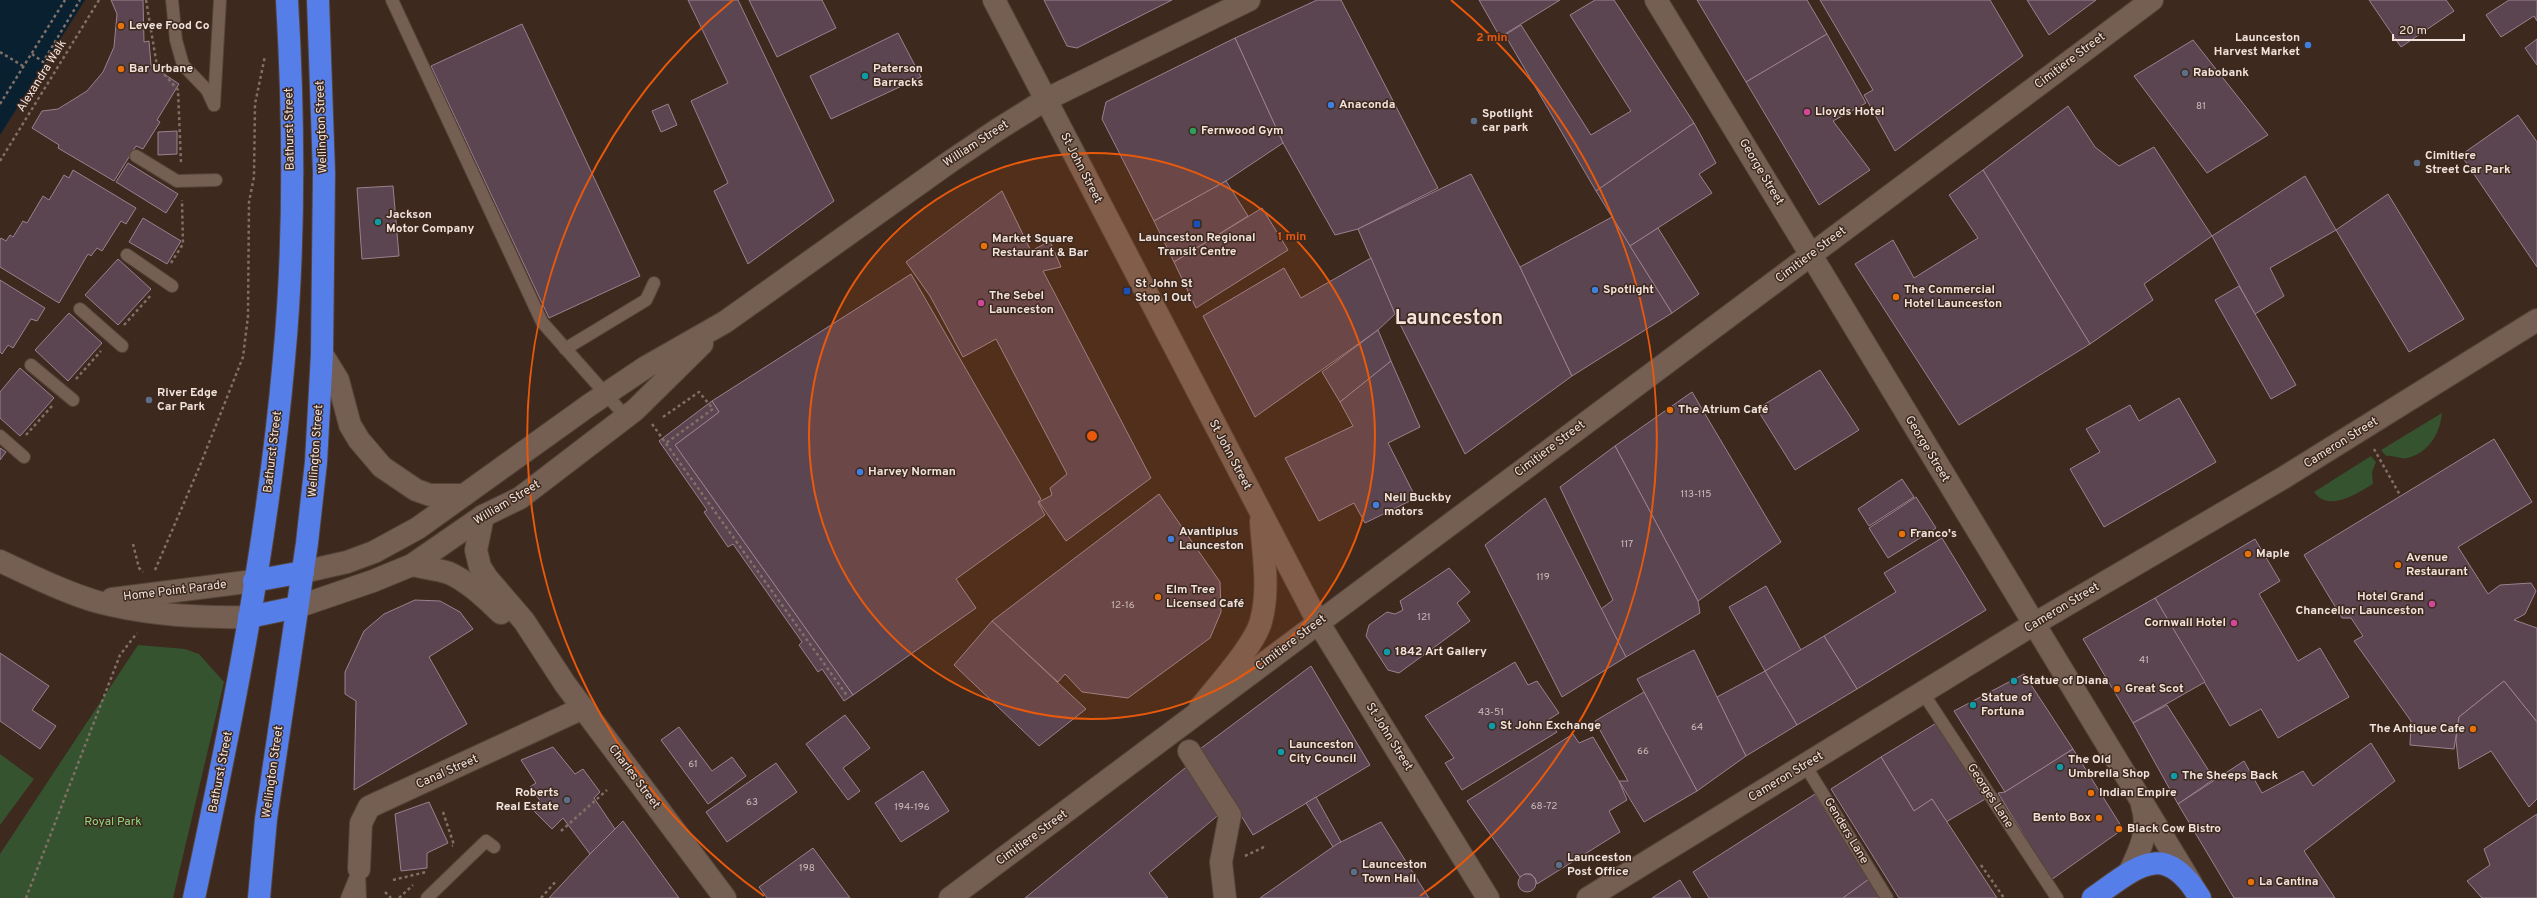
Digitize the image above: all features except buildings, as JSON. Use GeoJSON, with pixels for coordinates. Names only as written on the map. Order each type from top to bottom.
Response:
{"type":"FeatureCollection","features":[{"type":"Feature","properties":{"kind":"highway","name":"Bathurst Street"},"geometry":{"type":"LineString","coordinates":[[194,898],[238,685],[266,512],[284,360],[290,257],[287,0]]}},
{"type":"Feature","properties":{"kind":"highway","name":"Wellington Street"},"geometry":{"type":"LineString","coordinates":[[259,895],[266,819],[296,607],[303,572],[316,462],[322,354],[324,174],[318,0]]}},
{"type":"Feature","properties":{"kind":"highway"},"geometry":{"type":"LineString","coordinates":[[254,581],[303,572]]}},
{"type":"Feature","properties":{"kind":"highway"},"geometry":{"type":"LineString","coordinates":[[249,617],[296,607]]}},
{"type":"Feature","properties":{"kind":"highway"},"geometry":{"type":"LineString","coordinates":[[2093,898],[2129,872],[2147,864],[2164,864],[2182,874],[2196,891]]}},
{"type":"Feature","properties":{"kind":"street","name":"St John Street"},"geometry":{"type":"LineString","coordinates":[[994,0],[1318,622],[1488,898]]}},
{"type":"Feature","properties":{"kind":"street","name":"William Street"},"geometry":{"type":"LineString","coordinates":[[303,572],[347,562],[374,552],[418,528],[646,367],[725,322],[951,160],[1045,100],[1249,0]]}},
{"type":"Feature","properties":{"kind":"street","name":"George Street"},"geometry":{"type":"LineString","coordinates":[[1656,0],[2196,891]]}},
{"type":"Feature","properties":{"kind":"street","name":"Cimitiere Street"},"geometry":{"type":"LineString","coordinates":[[950,898],[2152,0]]}},
{"type":"Feature","properties":{"kind":"street","name":"Cameron Street"},"geometry":{"type":"LineString","coordinates":[[1588,898],[1924,693],[2034,624],[2283,478],[2537,320]]}},
{"type":"Feature","properties":{"kind":"street","name":"William Street"},"geometry":{"type":"LineString","coordinates":[[296,607],[373,581],[412,565],[483,516],[520,498],[626,418],[725,322]]}},
{"type":"Feature","properties":{"kind":"street"},"geometry":{"type":"LineString","coordinates":[[322,354],[338,380],[350,425],[362,446],[382,467],[397,479],[423,493],[447,497],[464,495]]}},
{"type":"Feature","properties":{"kind":"street"},"geometry":{"type":"LineString","coordinates":[[1190,720],[1248,644],[1261,622],[1266,581],[1260,512]]}},
{"type":"Feature","properties":{"kind":"street","name":"Charles Street"},"geometry":{"type":"LineString","coordinates":[[483,516],[476,550],[480,567],[487,578],[524,621],[545,655],[583,708],[726,898]]}},
{"type":"Feature","properties":{"kind":"street","name":"Home Point Parade"},"geometry":{"type":"LineString","coordinates":[[0,561],[97,601],[142,611],[214,618],[249,617]]}},
{"type":"Feature","properties":{"kind":"street","name":"Charles Street"},"geometry":{"type":"LineString","coordinates":[[412,565],[448,573],[474,588],[545,655]]}},
{"type":"Feature","properties":{"kind":"street","name":"Home Point Parade"},"geometry":{"type":"LineString","coordinates":[[97,601],[254,581]]}},
{"type":"Feature","properties":{"kind":"street","name":"Canal Street"},"geometry":{"type":"LineString","coordinates":[[358,869],[361,824],[369,807],[583,708]]}},
{"type":"Feature","properties":{"kind":"street"},"geometry":{"type":"LineString","coordinates":[[1189,751],[1230,815],[1221,862],[1225,898]]}},
{"type":"Feature","properties":{"kind":"street"},"geometry":{"type":"LineString","coordinates":[[2129,872],[2144,835],[2145,814],[2140,798]]}},
{"type":"Feature","properties":{"kind":"lane"},"geometry":{"type":"LineString","coordinates":[[172,0],[176,40],[183,65],[207,90],[214,105],[220,0]]}},
{"type":"Feature","properties":{"kind":"lane"},"geometry":{"type":"LineString","coordinates":[[392,0],[542,322],[626,418]]}},
{"type":"Feature","properties":{"kind":"lane"},"geometry":{"type":"LineString","coordinates":[[136,156],[177,181],[216,180]]}},
{"type":"Feature","properties":{"kind":"lane"},"geometry":{"type":"LineString","coordinates":[[127,255],[172,286]]}},
{"type":"Feature","properties":{"kind":"lane"},"geometry":{"type":"LineString","coordinates":[[565,349],[646,300],[654,282]]}},
{"type":"Feature","properties":{"kind":"lane"},"geometry":{"type":"LineString","coordinates":[[80,309],[122,346]]}},
{"type":"Feature","properties":{"kind":"lane"},"geometry":{"type":"LineString","coordinates":[[30,365],[73,400]]}},
{"type":"Feature","properties":{"kind":"lane"},"geometry":{"type":"LineString","coordinates":[[0,436],[24,457]]}},
{"type":"Feature","properties":{"kind":"lane","name":"Georges Lane"},"geometry":{"type":"LineString","coordinates":[[1924,693],[2057,898]]}},
{"type":"Feature","properties":{"kind":"lane","name":"Genders Lane"},"geometry":{"type":"LineString","coordinates":[[1805,765],[1886,898]]}},
{"type":"Feature","properties":{"kind":"lane"},"geometry":{"type":"LineString","coordinates":[[427,898],[486,841],[494,847]]}},
{"type":"Feature","properties":{"kind":"lane"},"geometry":{"type":"LineString","coordinates":[[347,898],[358,869]]}},
{"type":"Feature","properties":{"kind":"lane"},"geometry":{"type":"LineString","coordinates":[[354,898],[358,869]]}},
{"type":"Feature","properties":{"kind":"lane"},"geometry":{"type":"LineString","coordinates":[[358,869],[360,898]]}},
{"type":"Feature","properties":{"kind":"path"},"geometry":{"type":"LineString","coordinates":[[0,104],[65,0]]}},
{"type":"Feature","properties":{"kind":"path"},"geometry":{"type":"LineString","coordinates":[[32,54],[43,62],[80,0]]}},
{"type":"Feature","properties":{"kind":"path","name":"Alexandra Walk"},"geometry":{"type":"LineString","coordinates":[[0,161],[99,0]]}},
{"type":"Feature","properties":{"kind":"path"},"geometry":{"type":"LineString","coordinates":[[0,52],[23,66]]}},
{"type":"Feature","properties":{"kind":"path"},"geometry":{"type":"LineString","coordinates":[[154,575],[243,357],[248,316],[249,202],[254,177],[255,104],[266,52]]}},
{"type":"Feature","properties":{"kind":"path"},"geometry":{"type":"LineString","coordinates":[[652,424],[699,392],[713,409],[666,443]]}},
{"type":"Feature","properties":{"kind":"path"},"geometry":{"type":"LineString","coordinates":[[658,432],[848,697]]}},
{"type":"Feature","properties":{"kind":"path"},"geometry":{"type":"LineString","coordinates":[[2374,448],[2400,495]]}},
{"type":"Feature","properties":{"kind":"path"},"geometry":{"type":"LineString","coordinates":[[133,544],[139,568],[147,576]]}},
{"type":"Feature","properties":{"kind":"path"},"geometry":{"type":"LineString","coordinates":[[26,898],[120,655],[137,633],[138,627]]}},
{"type":"Feature","properties":{"kind":"path"},"geometry":{"type":"LineString","coordinates":[[561,830],[607,790]]}},
{"type":"Feature","properties":{"kind":"path"},"geometry":{"type":"LineString","coordinates":[[443,812],[454,845],[448,850]]}},
{"type":"Feature","properties":{"kind":"path"},"geometry":{"type":"LineString","coordinates":[[1981,865],[2004,898]]}},
{"type":"Feature","properties":{"kind":"path"},"geometry":{"type":"LineString","coordinates":[[420,877],[431,867]]}},
{"type":"Feature","properties":{"kind":"path"},"geometry":{"type":"LineString","coordinates":[[393,880],[426,872]]}},
{"type":"Feature","properties":{"kind":"path"},"geometry":{"type":"LineString","coordinates":[[541,898],[557,880]]}},
{"type":"Feature","properties":{"kind":"path"},"geometry":{"type":"LineString","coordinates":[[399,898],[415,882]]}},
{"type":"Feature","properties":{"kind":"path"},"geometry":{"type":"LineString","coordinates":[[385,892],[391,898]]}},
{"type":"Feature","properties":{"kind":"green space"},"geometry":{"type":"Polygon","coordinates":[[[2442,413],[2436,435],[2421,452],[2407,458],[2403,458],[2386,456],[2381,450],[2442,413]]]}},
{"type":"Feature","properties":{"kind":"green space"},"geometry":{"type":"Polygon","coordinates":[[[2371,456],[2376,462],[2372,472],[2373,484],[2351,496],[2335,501],[2327,501],[2320,498],[2314,492],[2371,456]]]}},
{"type":"Feature","properties":{"kind":"green space","name":"Royal Park"},"geometry":{"type":"Polygon","coordinates":[[[138,645],[185,649],[199,654],[224,682],[173,898],[0,898],[0,854],[138,645]]]}},
{"type":"Feature","properties":{"kind":"green space"},"geometry":{"type":"Polygon","coordinates":[[[0,754],[34,779],[0,825],[0,754]]]}},
{"type":"Feature","properties":{"kind":"water"},"geometry":{"type":"Polygon","coordinates":[[[0,0],[85,0],[0,135],[0,0]]]}},
{"type":"Feature","properties":{"kind":"place","name":"Levee Food Co"},"geometry":{"type":"Point","coordinates":[121,26]}},
{"type":"Feature","properties":{"kind":"place","name":"Launceston Harvest Market"},"geometry":{"type":"Point","coordinates":[2308,45]}},
{"type":"Feature","properties":{"kind":"place","name":"Bar Urbane"},"geometry":{"type":"Point","coordinates":[121,69]}},
{"type":"Feature","properties":{"kind":"place","name":"Rabobank"},"geometry":{"type":"Point","coordinates":[2185,73]}},
{"type":"Feature","properties":{"kind":"place","name":"Paterson Barracks"},"geometry":{"type":"Point","coordinates":[865,76]}},
{"type":"Feature","properties":{"kind":"place","name":"Anaconda"},"geometry":{"type":"Point","coordinates":[1331,105]}},
{"type":"Feature","properties":{"kind":"place","name":"Lloyds Hotel"},"geometry":{"type":"Point","coordinates":[1807,112]}},
{"type":"Feature","properties":{"kind":"place","name":"Spotlight car park"},"geometry":{"type":"Point","coordinates":[1474,121]}},
{"type":"Feature","properties":{"kind":"place","name":"Fernwood Gym"},"geometry":{"type":"Point","coordinates":[1193,131]}},
{"type":"Feature","properties":{"kind":"place","name":"Cimitiere Street Car Park"},"geometry":{"type":"Point","coordinates":[2417,163]}},
{"type":"Feature","properties":{"kind":"place","name":"Jackson Motor Company"},"geometry":{"type":"Point","coordinates":[378,222]}},
{"type":"Feature","properties":{"kind":"place","name":"Launceston Regional Transit Centre"},"geometry":{"type":"Point","coordinates":[1197,224]}},
{"type":"Feature","properties":{"kind":"place","name":"Market Square Restaurant & Bar"},"geometry":{"type":"Point","coordinates":[984,246]}},
{"type":"Feature","properties":{"kind":"place","name":"Spotlight"},"geometry":{"type":"Point","coordinates":[1595,290]}},
{"type":"Feature","properties":{"kind":"place","name":"St John St Stop 1 Out"},"geometry":{"type":"Point","coordinates":[1127,291]}},
{"type":"Feature","properties":{"kind":"place","name":"The Commercial Hotel Launceston"},"geometry":{"type":"Point","coordinates":[1896,297]}},
{"type":"Feature","properties":{"kind":"place","name":"The Sebel Launceston"},"geometry":{"type":"Point","coordinates":[981,303]}},
{"type":"Feature","properties":{"kind":"place","name":"River Edge Car Park"},"geometry":{"type":"Point","coordinates":[149,400]}},
{"type":"Feature","properties":{"kind":"place","name":"The Atrium Café"},"geometry":{"type":"Point","coordinates":[1670,410]}},
{"type":"Feature","properties":{"kind":"place","name":"Harvey Norman"},"geometry":{"type":"Point","coordinates":[860,472]}},
{"type":"Feature","properties":{"kind":"place","name":"Neil Buckby motors"},"geometry":{"type":"Point","coordinates":[1376,505]}},
{"type":"Feature","properties":{"kind":"place","name":"Franco's"},"geometry":{"type":"Point","coordinates":[1902,534]}},
{"type":"Feature","properties":{"kind":"place","name":"Avantiplus Launceston"},"geometry":{"type":"Point","coordinates":[1171,539]}},
{"type":"Feature","properties":{"kind":"place","name":"Maple"},"geometry":{"type":"Point","coordinates":[2248,554]}},
{"type":"Feature","properties":{"kind":"place","name":"Avenue Restaurant"},"geometry":{"type":"Point","coordinates":[2398,565]}},
{"type":"Feature","properties":{"kind":"place","name":"Elm Tree Licensed Café"},"geometry":{"type":"Point","coordinates":[1158,597]}},
{"type":"Feature","properties":{"kind":"place","name":"Hotel Grand Chancellor Launceston"},"geometry":{"type":"Point","coordinates":[2432,604]}},
{"type":"Feature","properties":{"kind":"place","name":"Cornwall Hotel"},"geometry":{"type":"Point","coordinates":[2234,623]}},
{"type":"Feature","properties":{"kind":"place","name":"1842 Art Gallery"},"geometry":{"type":"Point","coordinates":[1387,652]}},
{"type":"Feature","properties":{"kind":"place","name":"Statue of Diana"},"geometry":{"type":"Point","coordinates":[2014,681]}},
{"type":"Feature","properties":{"kind":"place","name":"Great Scot"},"geometry":{"type":"Point","coordinates":[2117,689]}},
{"type":"Feature","properties":{"kind":"place","name":"Statue of Fortuna"},"geometry":{"type":"Point","coordinates":[1973,705]}},
{"type":"Feature","properties":{"kind":"place","name":"St John Exchange"},"geometry":{"type":"Point","coordinates":[1492,726]}},
{"type":"Feature","properties":{"kind":"place","name":"The Antique Cafe"},"geometry":{"type":"Point","coordinates":[2473,729]}},
{"type":"Feature","properties":{"kind":"place","name":"Launceston City Council"},"geometry":{"type":"Point","coordinates":[1281,752]}},
{"type":"Feature","properties":{"kind":"place","name":"The Old Umbrella Shop"},"geometry":{"type":"Point","coordinates":[2060,767]}},
{"type":"Feature","properties":{"kind":"place","name":"The Sheeps Back"},"geometry":{"type":"Point","coordinates":[2174,776]}},
{"type":"Feature","properties":{"kind":"place","name":"Indian Empire"},"geometry":{"type":"Point","coordinates":[2091,793]}},
{"type":"Feature","properties":{"kind":"place","name":"Roberts Real Estate"},"geometry":{"type":"Point","coordinates":[567,800]}},
{"type":"Feature","properties":{"kind":"place","name":"Bento Box"},"geometry":{"type":"Point","coordinates":[2099,818]}},
{"type":"Feature","properties":{"kind":"place","name":"Black Cow Bistro"},"geometry":{"type":"Point","coordinates":[2119,829]}},
{"type":"Feature","properties":{"kind":"place","name":"Launceston Post Office"},"geometry":{"type":"Point","coordinates":[1559,865]}},
{"type":"Feature","properties":{"kind":"place","name":"Launceston Town Hall"},"geometry":{"type":"Point","coordinates":[1354,872]}},
{"type":"Feature","properties":{"kind":"place","name":"La Cantina"},"geometry":{"type":"Point","coordinates":[2251,882]}},
{"type":"Feature","properties":{"kind":"district","name":"Launceston"},"geometry":{"type":"Point","coordinates":[1449,319]}}]}
